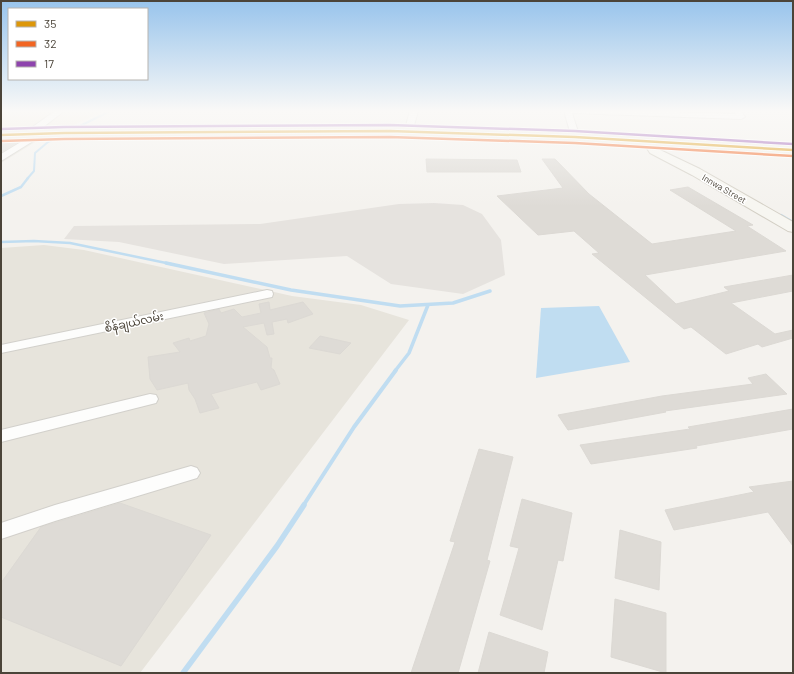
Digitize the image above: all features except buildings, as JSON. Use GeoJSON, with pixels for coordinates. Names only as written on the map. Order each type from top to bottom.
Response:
{"type":"FeatureCollection","features":[{"type":"Feature","properties":{"kind":"main road"},"geometry":{"type":"LineString","coordinates":[[630,142],[793,150]]}},
{"type":"Feature","properties":{"kind":"main road"},"geometry":{"type":"LineString","coordinates":[[638,142],[650,144],[793,146]]}},
{"type":"Feature","properties":{"kind":"street"},"geometry":{"type":"LineString","coordinates":[[2,157],[21,142]]}},
{"type":"Feature","properties":{"kind":"street","name":"Innwa Street"},"geometry":{"type":"LineString","coordinates":[[650,144],[793,228]]}},
{"type":"Feature","properties":{"kind":"street","name":"စိန်ချယ်လမ်း"},"geometry":{"type":"LineString","coordinates":[[1,349],[267,294]]}},
{"type":"Feature","properties":{"kind":"street"},"geometry":{"type":"LineString","coordinates":[[1,436],[150,399]]}},
{"type":"Feature","properties":{"kind":"street"},"geometry":{"type":"LineString","coordinates":[[1,531],[55,513],[192,473]]}},
{"type":"Feature","properties":{"kind":"shaded area"},"geometry":{"type":"Polygon","coordinates":[[[1,142],[34,142],[1,163],[1,142]]]}},
{"type":"Feature","properties":{"kind":"shaded area"},"geometry":{"type":"Polygon","coordinates":[[[434,203],[463,205],[482,214],[501,240],[505,275],[463,294],[391,284],[347,256],[224,264],[119,242],[64,239],[74,226],[260,224],[399,204],[434,203]]]}},
{"type":"Feature","properties":{"kind":"shaded area"},"geometry":{"type":"Polygon","coordinates":[[[44,245],[84,250],[292,296],[361,305],[409,320],[140,673],[1,673],[1,248],[44,245]]]}},
{"type":"Feature","properties":{"kind":"water"},"geometry":{"type":"Polygon","coordinates":[[[599,306],[630,362],[536,378],[541,308],[599,306]]]}},
{"type":"Feature","properties":{"kind":"waterway"},"geometry":{"type":"LineString","coordinates":[[27,179],[34,171],[35,153],[47,142]]}},
{"type":"Feature","properties":{"kind":"waterway"},"geometry":{"type":"LineString","coordinates":[[1,196],[21,187],[28,178]]}},
{"type":"Feature","properties":{"kind":"waterway"},"geometry":{"type":"LineString","coordinates":[[781,215],[793,222]]}},
{"type":"Feature","properties":{"kind":"waterway"},"geometry":{"type":"LineString","coordinates":[[1,242],[34,241],[70,243],[171,264]]}},
{"type":"Feature","properties":{"kind":"waterway"},"geometry":{"type":"LineString","coordinates":[[166,263],[291,290],[400,306],[453,303],[490,291]]}},
{"type":"Feature","properties":{"kind":"waterway"},"geometry":{"type":"LineString","coordinates":[[395,371],[409,353],[428,305]]}},
{"type":"Feature","properties":{"kind":"waterway"},"geometry":{"type":"LineString","coordinates":[[303,506],[354,427],[396,370]]}},
{"type":"Feature","properties":{"kind":"waterway"},"geometry":{"type":"LineString","coordinates":[[183,673],[277,546],[304,505]]}},
{"type":"Feature","properties":{"kind":"transit line","name":"32"},"geometry":{"type":"LineString","coordinates":[[558,142],[793,156]]}},
{"type":"Feature","properties":{"kind":"transit line","name":"35"},"geometry":{"type":"LineString","coordinates":[[666,142],[793,150]]}},
{"type":"Feature","properties":{"kind":"transit line","name":"17"},"geometry":{"type":"LineString","coordinates":[[767,142],[793,144]]}}]}
